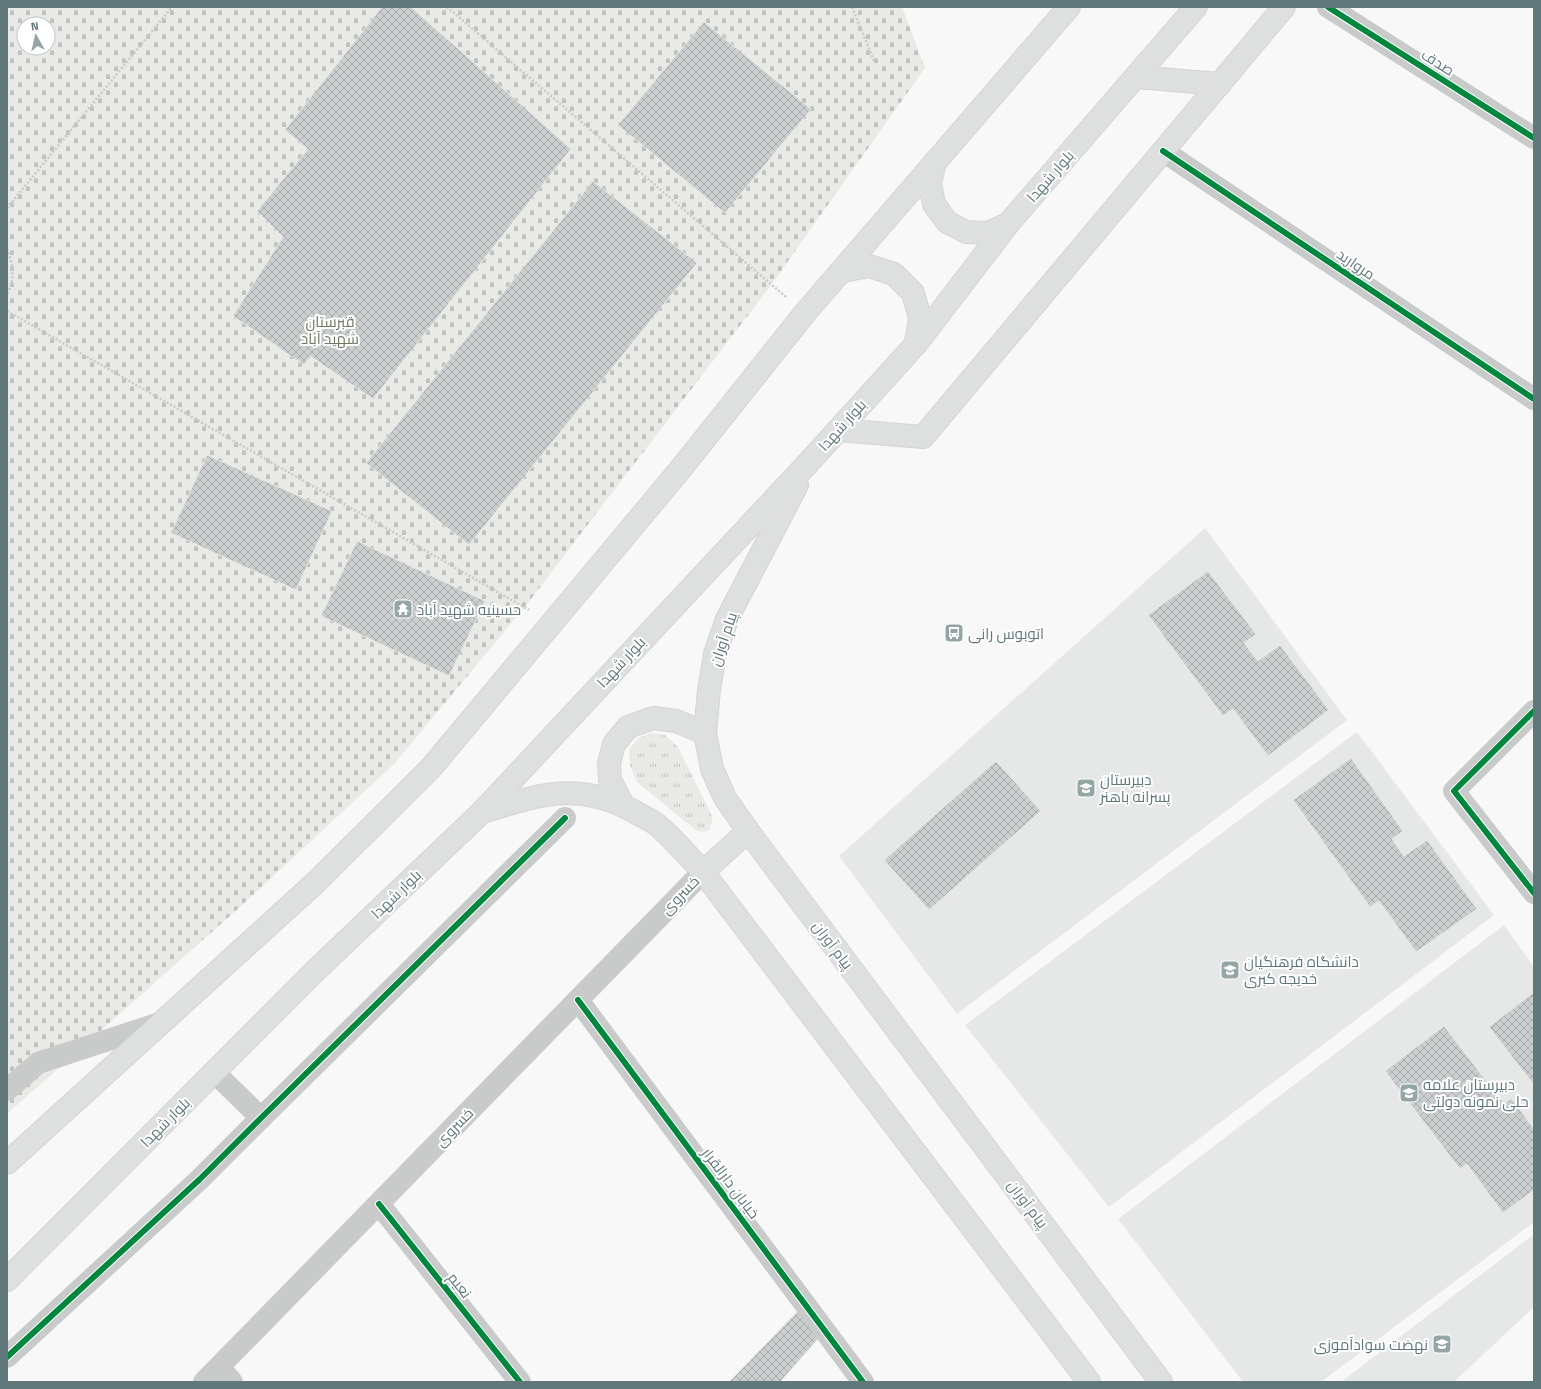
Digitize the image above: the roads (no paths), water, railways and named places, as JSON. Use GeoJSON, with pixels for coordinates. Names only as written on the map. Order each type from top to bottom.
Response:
{"type":"FeatureCollection","features":[{"type":"Feature","properties":{"kind":"main road"},"geometry":{"type":"LineString","coordinates":[[7,1163],[314,884],[430,769],[679,471],[805,313],[1070,7]]}},
{"type":"Feature","properties":{"kind":"main road","name":"بلوار شهدا"},"geometry":{"type":"LineString","coordinates":[[7,1280],[313,973],[482,812],[810,461],[916,344],[1008,224],[1196,7]]}},
{"type":"Feature","properties":{"kind":"main road"},"geometry":{"type":"LineString","coordinates":[[838,430],[923,437],[1284,7]]}},
{"type":"Feature","properties":{"kind":"main road"},"geometry":{"type":"LineString","coordinates":[[1136,77],[1220,84]]}},
{"type":"Feature","properties":{"kind":"main road"},"geometry":{"type":"LineString","coordinates":[[935,162],[930,183],[934,204],[947,222],[966,232],[988,233],[1008,224]]}},
{"type":"Feature","properties":{"kind":"main road"},"geometry":{"type":"LineString","coordinates":[[843,270],[869,266],[888,272],[894,274],[913,293],[920,318],[916,344]]}},
{"type":"Feature","properties":{"kind":"main road","name":"پیام آوران"},"geometry":{"type":"LineString","coordinates":[[810,461],[727,619],[715,654],[709,690],[705,733],[712,769],[725,798],[748,831],[1161,1382]]}},
{"type":"Feature","properties":{"kind":"main road"},"geometry":{"type":"LineString","coordinates":[[623,806],[610,780],[609,763],[614,744],[628,727],[653,718],[676,721],[705,733]]}},
{"type":"Feature","properties":{"kind":"main road"},"geometry":{"type":"LineString","coordinates":[[482,812],[530,798],[562,792],[586,794],[623,806],[655,824],[704,872],[1089,1382]]}},
{"type":"Feature","properties":{"kind":"main road"},"geometry":{"type":"LineString","coordinates":[[704,872],[748,831]]}},
{"type":"Feature","properties":{"kind":"street","name":"صدف"},"geometry":{"type":"LineString","coordinates":[[1328,7],[1534,138]]}},
{"type":"Feature","properties":{"kind":"street","name":"مروارید"},"geometry":{"type":"LineString","coordinates":[[1163,151],[1534,399]]}},
{"type":"Feature","properties":{"kind":"street"},"geometry":{"type":"LineString","coordinates":[[1534,711],[1454,792],[1534,893]]}},
{"type":"Feature","properties":{"kind":"street"},"geometry":{"type":"LineString","coordinates":[[7,1357],[200,1179],[565,818]]}},
{"type":"Feature","properties":{"kind":"street","name":"خسروی"},"geometry":{"type":"LineString","coordinates":[[204,1382],[226,1374],[379,1204],[704,872]]}},
{"type":"Feature","properties":{"kind":"street","name":"خیابان دارالقرار"},"geometry":{"type":"LineString","coordinates":[[578,1000],[863,1382]]}},
{"type":"Feature","properties":{"kind":"street"},"geometry":{"type":"LineString","coordinates":[[7,1090],[38,1063],[163,1022]]}},
{"type":"Feature","properties":{"kind":"street"},"geometry":{"type":"LineString","coordinates":[[214,1072],[261,1118]]}},
{"type":"Feature","properties":{"kind":"street","name":"نعیم"},"geometry":{"type":"LineString","coordinates":[[379,1204],[520,1382]]}},
{"type":"Feature","properties":{"kind":"place","name":"حسینیه شهید آباد"},"geometry":{"type":"Point","coordinates":[403,609]}},
{"type":"Feature","properties":{"kind":"place","name":"اتوبوس رانی"},"geometry":{"type":"Point","coordinates":[954,633]}},
{"type":"Feature","properties":{"kind":"place","name":"دبیرستان پسرانه باهنر"},"geometry":{"type":"Point","coordinates":[1086,788]}},
{"type":"Feature","properties":{"kind":"place","name":"دانشگاه فرهنگیان خدیجه کبری"},"geometry":{"type":"Point","coordinates":[1230,970]}},
{"type":"Feature","properties":{"kind":"place","name":"دبیرستان علامه حلی نمونه دولتی"},"geometry":{"type":"Point","coordinates":[1409,1093]}},
{"type":"Feature","properties":{"kind":"place","name":"نهضت سوادآموزی"},"geometry":{"type":"Point","coordinates":[1442,1344]}},
{"type":"Feature","properties":{"kind":"park label","name":"قبرستان شهید آباد"},"geometry":{"type":"Point","coordinates":[330,330]}}]}
